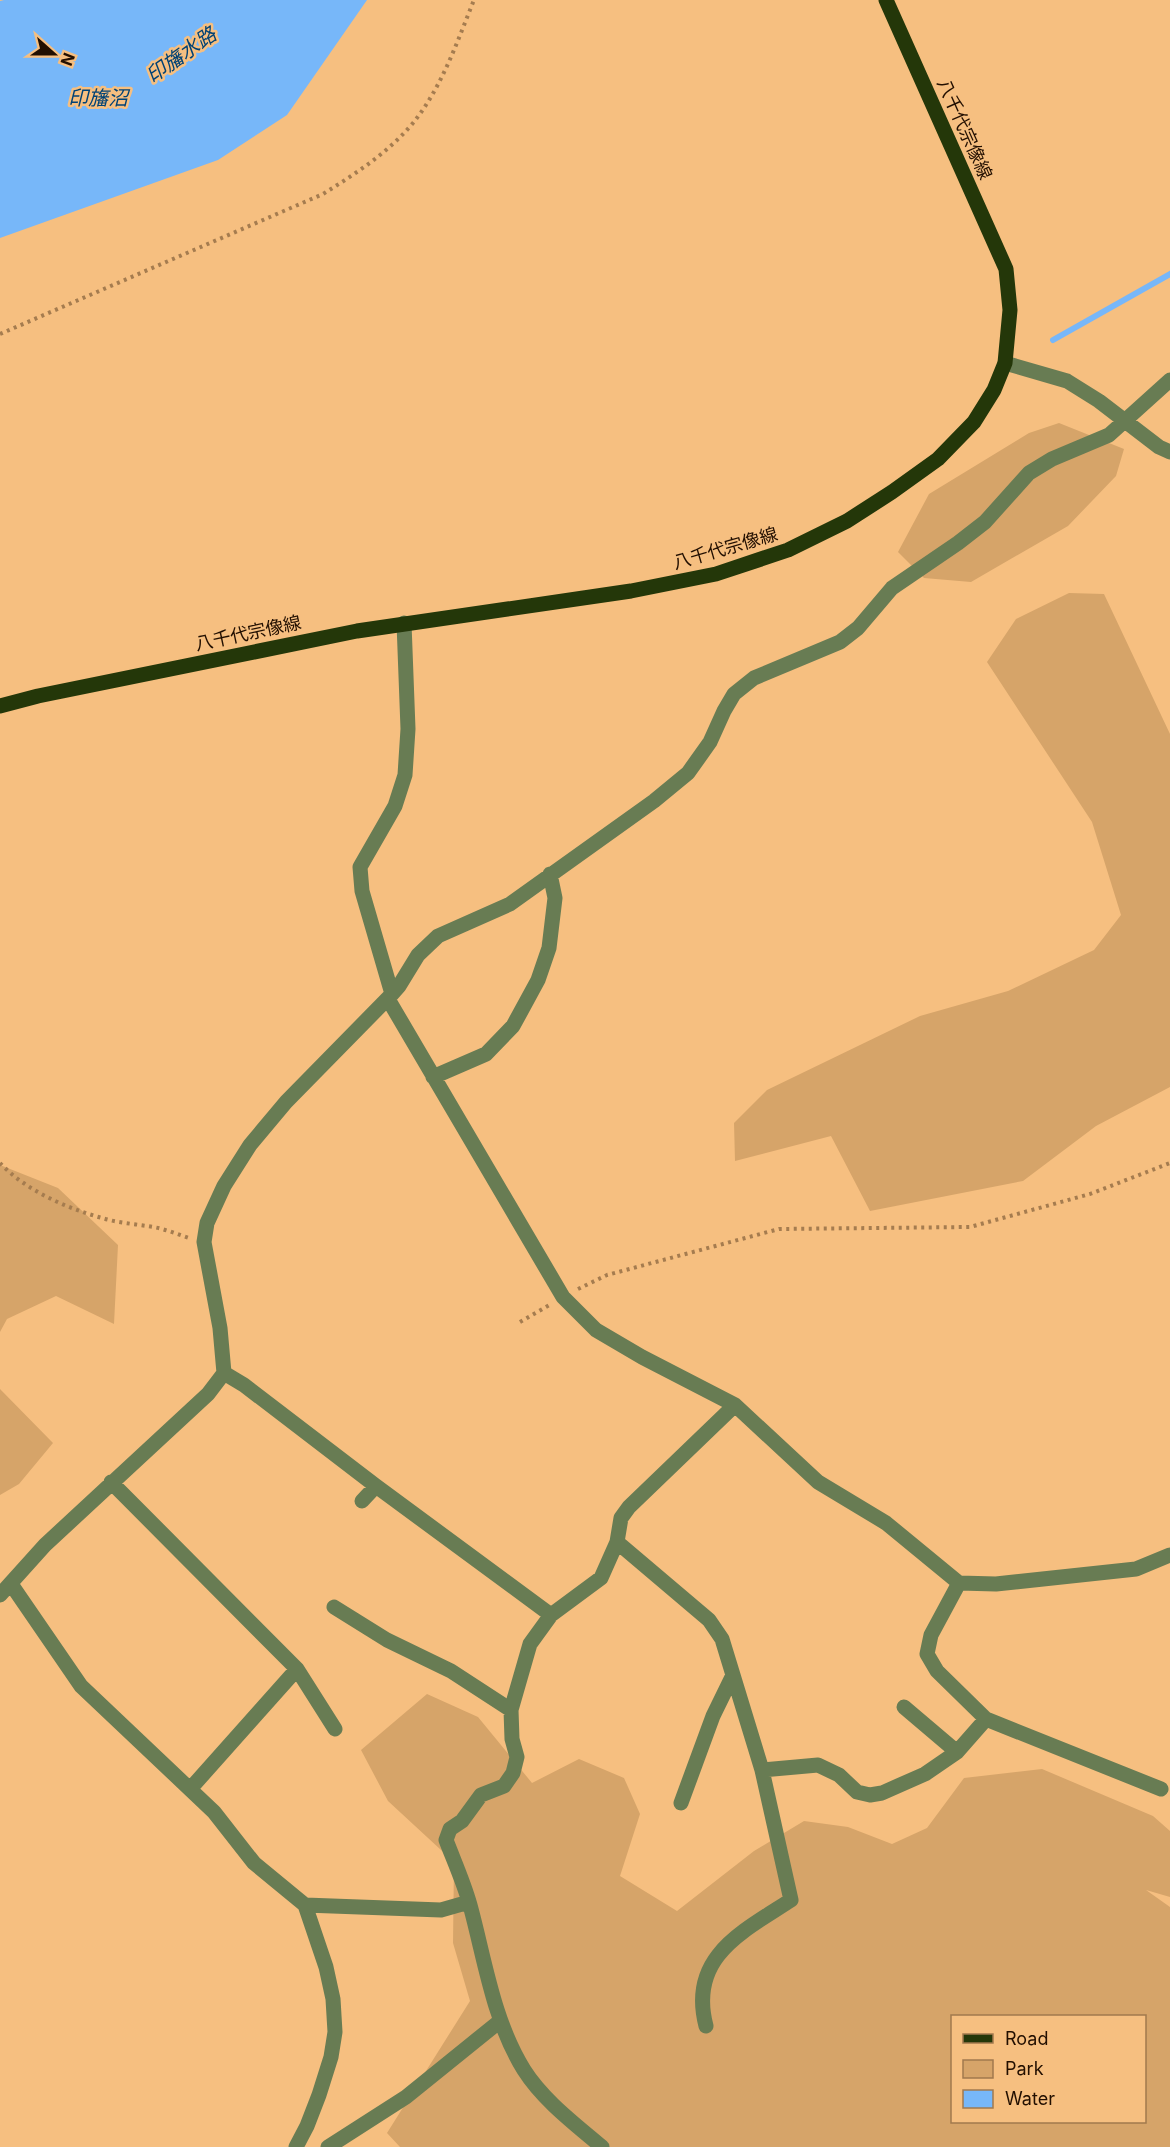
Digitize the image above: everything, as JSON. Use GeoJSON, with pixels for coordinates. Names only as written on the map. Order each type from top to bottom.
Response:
{"type":"FeatureCollection","features":[{"type":"Feature","properties":{"kind":"main road","name":"八千代宗像線"},"geometry":{"type":"LineString","coordinates":[[0,706],[49,693],[404,623],[631,591],[716,574],[788,550],[847,521],[938,459],[974,422],[994,390],[1005,363],[1010,310],[1006,269],[886,0]]}},
{"type":"Feature","properties":{"kind":"street"},"geometry":{"type":"LineString","coordinates":[[1005,363],[1067,381],[1099,401],[1159,447],[1170,452]]}},
{"type":"Feature","properties":{"kind":"street"},"geometry":{"type":"LineString","coordinates":[[296,2147],[319,2095],[331,2058],[335,2032],[333,1999],[326,1967],[305,1905],[254,1863],[214,1812],[191,1788],[81,1686],[5,1589],[45,1545],[208,1394],[224,1373],[220,1328],[204,1242],[207,1223],[224,1186],[250,1145],[286,1102],[390,997],[418,955],[438,936],[510,904],[654,801],[688,773],[710,742],[734,694],[754,678],[840,642],[858,628],[891,588],[985,522],[1029,473],[1052,459],[1109,435],[1170,380]]}},
{"type":"Feature","properties":{"kind":"street"},"geometry":{"type":"LineString","coordinates":[[404,623],[408,729],[405,775],[395,806],[360,867],[362,891],[382,964],[389,979],[390,997],[433,1077],[563,1297],[596,1330],[642,1357],[735,1405],[818,1482],[886,1523],[959,1583],[996,1584],[1136,1569],[1170,1555]]}},
{"type":"Feature","properties":{"kind":"street"},"geometry":{"type":"LineString","coordinates":[[433,1077],[486,1054],[513,1026],[538,980],[549,948],[555,898],[550,874]]}},
{"type":"Feature","properties":{"kind":"street"},"geometry":{"type":"LineString","coordinates":[[224,1373],[244,1385],[551,1615]]}},
{"type":"Feature","properties":{"kind":"street"},"geometry":{"type":"LineString","coordinates":[[602,2147],[542,2093],[524,2071],[500,2021],[469,1902],[446,1840],[447,1834],[450,1829],[462,1821],[481,1795],[504,1786],[513,1773],[517,1757],[512,1739],[511,1710],[531,1644],[551,1615],[601,1578],[617,1542],[621,1518],[629,1507],[735,1405]]}},
{"type":"Feature","properties":{"kind":"street"},"geometry":{"type":"LineString","coordinates":[[111,1482],[297,1669],[335,1729]]}},
{"type":"Feature","properties":{"kind":"street"},"geometry":{"type":"LineString","coordinates":[[362,1501],[376,1486]]}},
{"type":"Feature","properties":{"kind":"street"},"geometry":{"type":"LineString","coordinates":[[617,1542],[709,1620],[723,1639],[762,1770],[791,1900],[739,1934],[714,1959],[704,1980],[702,2009],[706,2026]]}},
{"type":"Feature","properties":{"kind":"street"},"geometry":{"type":"LineString","coordinates":[[959,1583],[931,1635],[927,1654],[937,1671],[986,1719],[1161,1789]]}},
{"type":"Feature","properties":{"kind":"street"},"geometry":{"type":"LineString","coordinates":[[334,1607],[387,1640],[452,1671],[511,1710]]}},
{"type":"Feature","properties":{"kind":"street"},"geometry":{"type":"LineString","coordinates":[[191,1788],[297,1669]]}},
{"type":"Feature","properties":{"kind":"street"},"geometry":{"type":"LineString","coordinates":[[681,1803],[713,1716],[734,1675]]}},
{"type":"Feature","properties":{"kind":"street"},"geometry":{"type":"LineString","coordinates":[[904,1707],[957,1752]]}},
{"type":"Feature","properties":{"kind":"street"},"geometry":{"type":"LineString","coordinates":[[762,1770],[818,1765],[839,1775],[857,1792],[870,1796],[925,1774],[957,1752],[986,1719]]}},
{"type":"Feature","properties":{"kind":"street"},"geometry":{"type":"LineString","coordinates":[[305,1905],[441,1910],[469,1902]]}},
{"type":"Feature","properties":{"kind":"street"},"geometry":{"type":"LineString","coordinates":[[328,2147],[406,2097],[500,2021]]}},
{"type":"Feature","properties":{"kind":"path"},"geometry":{"type":"LineString","coordinates":[[0,334],[323,194],[361,169],[412,123],[440,82],[474,0]]}},
{"type":"Feature","properties":{"kind":"path"},"geometry":{"type":"LineString","coordinates":[[0,1163],[11,1174],[28,1185],[68,1206],[104,1219],[156,1227],[204,1242]]}},
{"type":"Feature","properties":{"kind":"path"},"geometry":{"type":"LineString","coordinates":[[520,1322],[607,1275],[778,1229],[970,1227],[1090,1194],[1170,1163]]}},
{"type":"Feature","properties":{"kind":"green space"},"geometry":{"type":"Polygon","coordinates":[[[1059,423],[1124,449],[1116,476],[1068,526],[971,582],[924,578],[898,552],[929,494],[1029,433],[1059,423]]]}},
{"type":"Feature","properties":{"kind":"green space"},"geometry":{"type":"Polygon","coordinates":[[[1069,593],[1104,594],[1170,734],[1170,1087],[1096,1126],[1023,1181],[870,1211],[831,1136],[735,1161],[734,1123],[767,1090],[920,1016],[1008,991],[1094,950],[1121,915],[1092,822],[987,662],[1016,619],[1069,593]]]}},
{"type":"Feature","properties":{"kind":"green space"},"geometry":{"type":"Polygon","coordinates":[[[0,1165],[58,1188],[118,1245],[114,1324],[56,1296],[7,1319],[0,1332],[0,1165]]]}},
{"type":"Feature","properties":{"kind":"green space"},"geometry":{"type":"Polygon","coordinates":[[[0,1389],[53,1443],[19,1484],[0,1495],[0,1389]]]}},
{"type":"Feature","properties":{"kind":"green space"},"geometry":{"type":"Polygon","coordinates":[[[427,1694],[478,1717],[532,1783],[579,1759],[624,1778],[640,1814],[620,1876],[677,1911],[754,1851],[804,1821],[848,1827],[892,1844],[927,1828],[964,1778],[1042,1769],[1153,1816],[1170,1831],[1170,1897],[1146,1890],[1170,1907],[1170,2147],[400,2147],[387,2133],[470,2001],[453,1943],[454,1862],[388,1801],[361,1750],[427,1694]]]}},
{"type":"Feature","properties":{"kind":"water","name":"印旛沼"},"geometry":{"type":"Polygon","coordinates":[[[367,0],[287,115],[218,160],[0,238],[0,1],[367,0]]]}},
{"type":"Feature","properties":{"kind":"waterway"},"geometry":{"type":"LineString","coordinates":[[1053,340],[1170,274]]}},
{"type":"Feature","properties":{"kind":"water label","name":"印旛水路"},"geometry":{"type":"Point","coordinates":[181,55]}}]}
